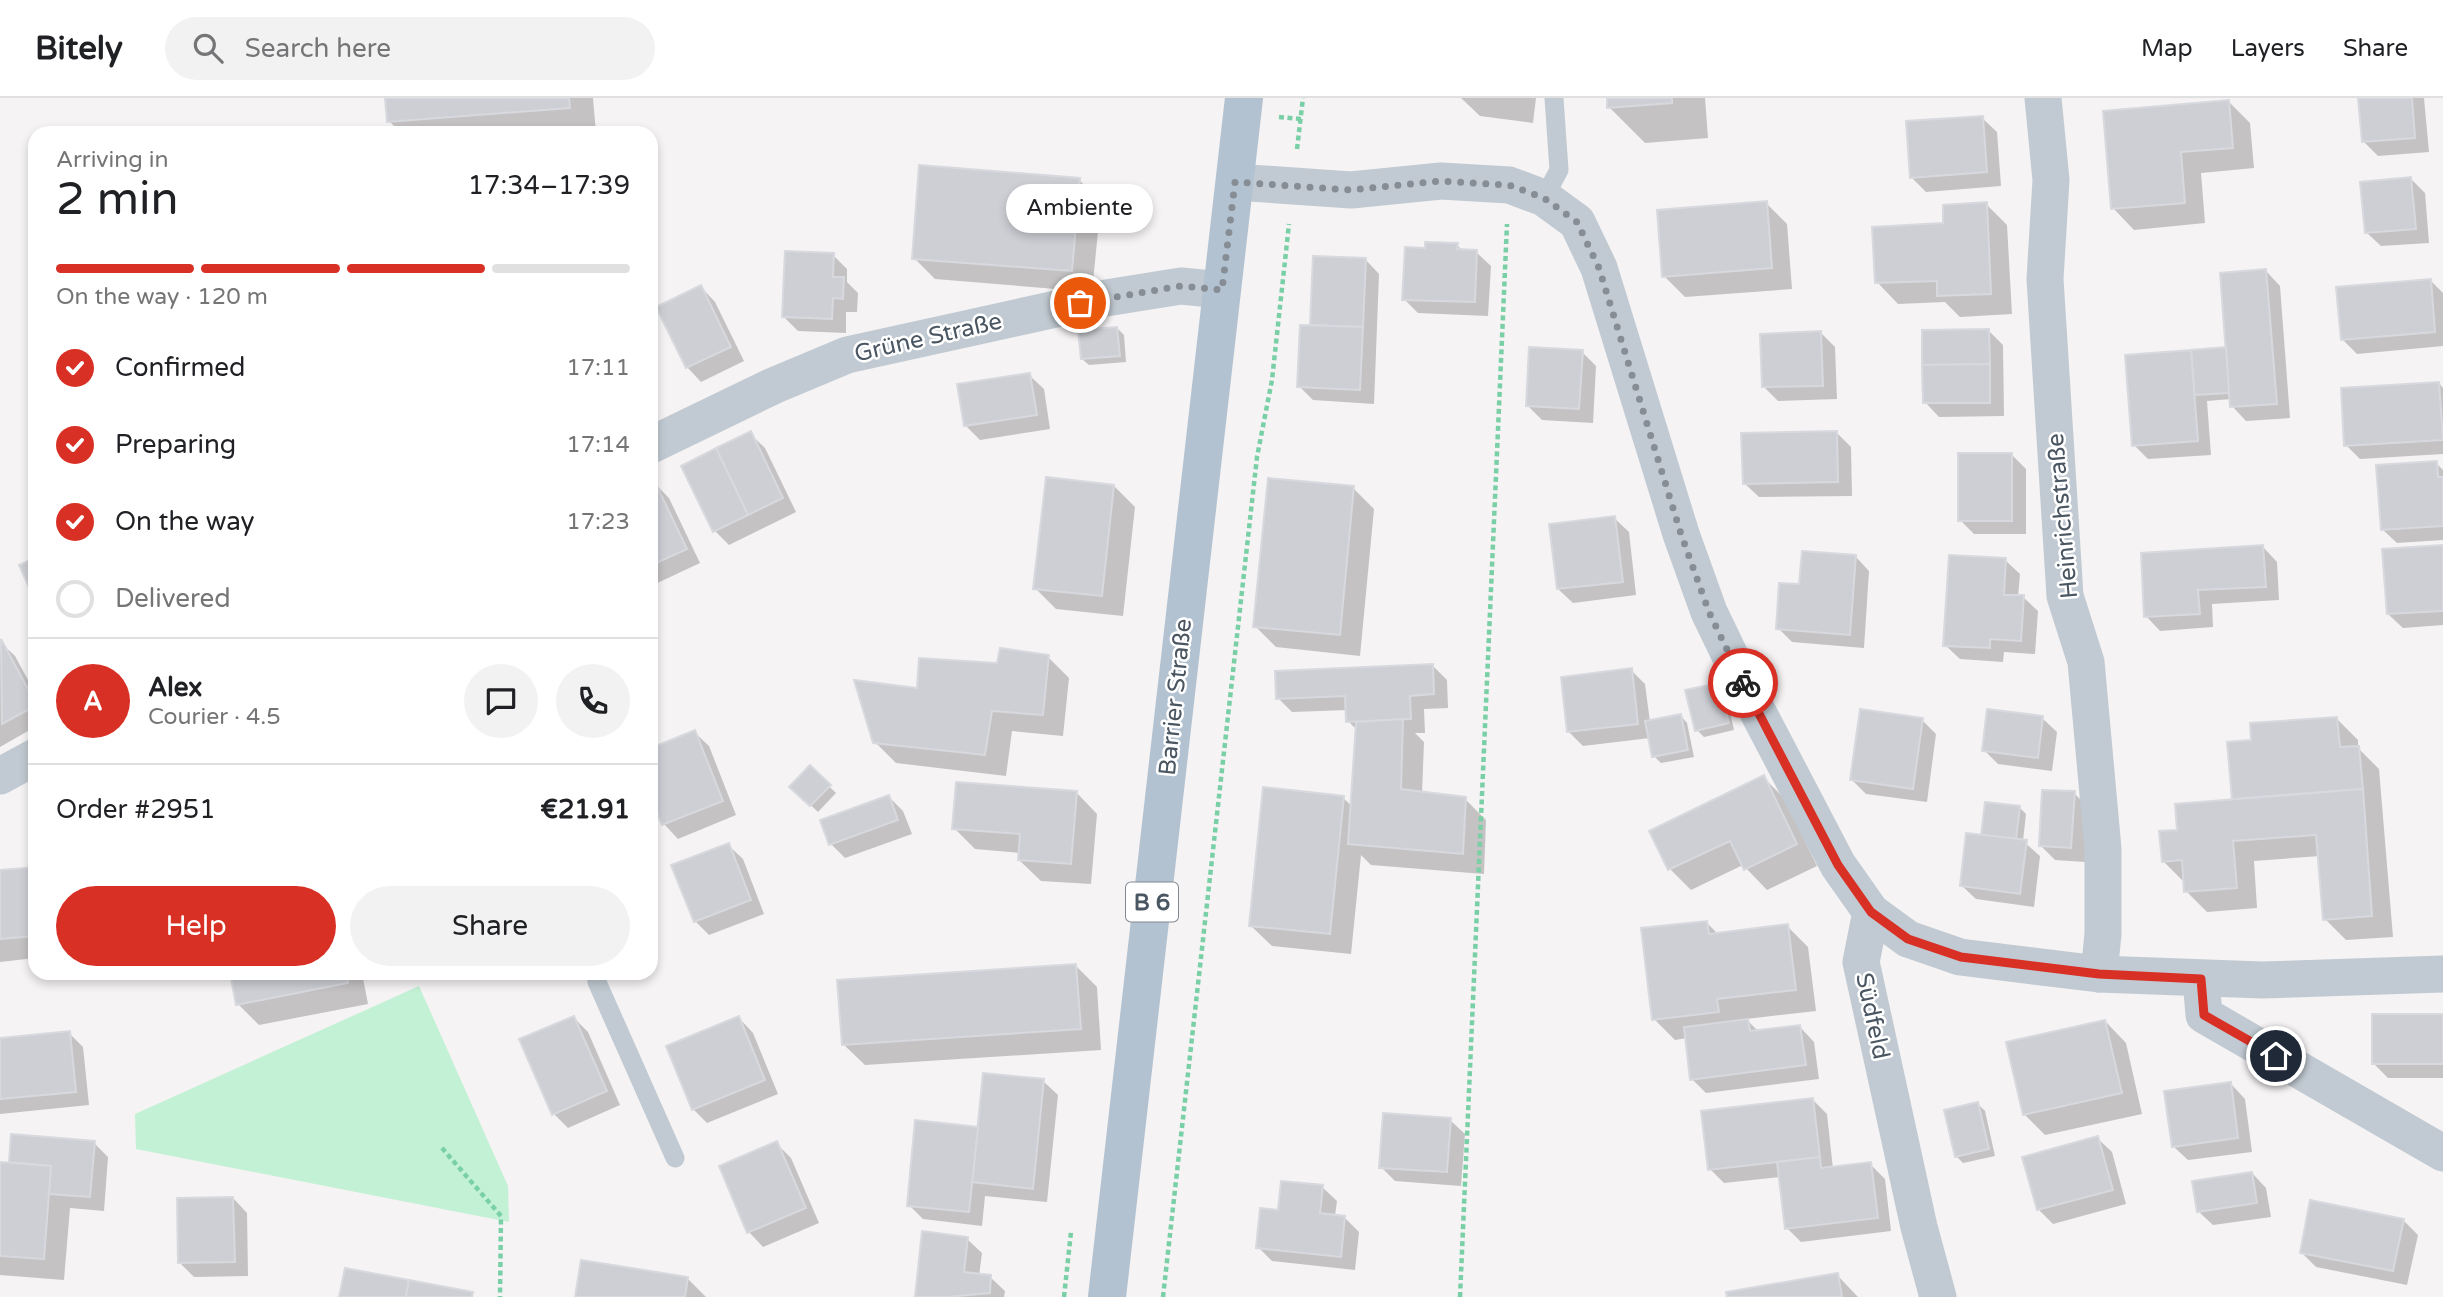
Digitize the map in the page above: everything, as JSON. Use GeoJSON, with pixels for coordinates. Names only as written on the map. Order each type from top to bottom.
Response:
{"type":"FeatureCollection","features":[{"type":"Feature","properties":{"kind":"main road","name":"Barrier Straße"},"geometry":{"type":"LineString","coordinates":[[1107,1297],[1244,98]]}},
{"type":"Feature","properties":{"kind":"street","name":"Heinrichstraße"},"geometry":{"type":"LineString","coordinates":[[2043,98],[2051,180],[2045,279],[2065,596],[2086,662],[2103,849],[2103,934],[2099,974]]}},
{"type":"Feature","properties":{"kind":"street"},"geometry":{"type":"LineString","coordinates":[[1235,182],[1351,190],[1441,181],[1509,185],[1544,198],[1577,222],[1599,268],[1681,534],[1709,612],[1838,865],[1871,912],[1908,939],[1961,957],[2099,974],[2262,980],[2443,974]]}},
{"type":"Feature","properties":{"kind":"street","name":"Grüne Straße"},"geometry":{"type":"LineString","coordinates":[[658,443],[773,386],[846,355],[1106,298],[1181,286],[1222,290]]}},
{"type":"Feature","properties":{"kind":"street"},"geometry":{"type":"LineString","coordinates":[[0,776],[28,761]]}},
{"type":"Feature","properties":{"kind":"street","name":"Südfeld"},"geometry":{"type":"LineString","coordinates":[[1871,912],[1861,962],[1919,1227],[1938,1297]]}},
{"type":"Feature","properties":{"kind":"street"},"geometry":{"type":"LineString","coordinates":[[2201,979],[2204,1015],[2443,1153]]}},
{"type":"Feature","properties":{"kind":"lane"},"geometry":{"type":"LineString","coordinates":[[1544,198],[1559,170],[1554,98]]}},
{"type":"Feature","properties":{"kind":"lane"},"geometry":{"type":"LineString","coordinates":[[597,980],[675,1158]]}},
{"type":"Feature","properties":{"kind":"path"},"geometry":{"type":"LineString","coordinates":[[1163,1297],[1256,457],[1272,380],[1303,98]]}},
{"type":"Feature","properties":{"kind":"path"},"geometry":{"type":"LineString","coordinates":[[1460,1297],[1509,185]]}},
{"type":"Feature","properties":{"kind":"path"},"geometry":{"type":"LineString","coordinates":[[442,1148],[502,1216],[500,1297]]}},
{"type":"Feature","properties":{"kind":"green space"},"geometry":{"type":"Polygon","coordinates":[[[419,986],[508,1186],[509,1222],[136,1149],[135,1114],[419,986]]]}},
{"type":"Feature","properties":{"kind":"building"},"geometry":{"type":"Polygon","coordinates":[[[385,98],[569,98],[570,108],[387,122],[385,98]]]}},
{"type":"Feature","properties":{"kind":"building"},"geometry":{"type":"Polygon","coordinates":[[[1607,98],[1672,98],[1672,103],[1607,108],[1607,98]]]}},
{"type":"Feature","properties":{"kind":"building"},"geometry":{"type":"Polygon","coordinates":[[[2358,98],[2412,98],[2415,138],[2362,142],[2358,98]]]}},
{"type":"Feature","properties":{"kind":"building"},"geometry":{"type":"Polygon","coordinates":[[[2229,100],[2233,148],[2181,152],[2185,203],[2111,209],[2103,111],[2229,100]]]}},
{"type":"Feature","properties":{"kind":"building"},"geometry":{"type":"Polygon","coordinates":[[[1983,116],[1987,172],[1910,178],[1906,121],[1983,116]]]}},
{"type":"Feature","properties":{"kind":"building"},"geometry":{"type":"Polygon","coordinates":[[[919,165],[1080,178],[1072,271],[912,259],[919,165]]]}},
{"type":"Feature","properties":{"kind":"building"},"geometry":{"type":"Polygon","coordinates":[[[2411,177],[2416,229],[2365,233],[2360,182],[2411,177]]]}},
{"type":"Feature","properties":{"kind":"building"},"geometry":{"type":"Polygon","coordinates":[[[1767,201],[1772,268],[1662,277],[1657,210],[1767,201]]]}},
{"type":"Feature","properties":{"kind":"building"},"geometry":{"type":"Polygon","coordinates":[[[1987,202],[1991,294],[1937,296],[1937,281],[1875,283],[1872,227],[1943,223],[1943,205],[1987,202]]]}},
{"type":"Feature","properties":{"kind":"building"},"geometry":{"type":"Polygon","coordinates":[[[1425,242],[1458,243],[1457,249],[1477,250],[1475,302],[1402,300],[1405,247],[1425,248],[1425,242]]]}},
{"type":"Feature","properties":{"kind":"building"},"geometry":{"type":"Polygon","coordinates":[[[785,251],[834,253],[833,277],[844,277],[843,299],[833,298],[832,319],[782,317],[785,251]]]}},
{"type":"Feature","properties":{"kind":"building"},"geometry":{"type":"Polygon","coordinates":[[[1313,256],[1366,258],[1363,327],[1310,325],[1313,256]]]}},
{"type":"Feature","properties":{"kind":"building"},"geometry":{"type":"Polygon","coordinates":[[[2266,269],[2277,404],[2230,407],[2220,273],[2266,269]]]}},
{"type":"Feature","properties":{"kind":"building"},"geometry":{"type":"Polygon","coordinates":[[[2431,279],[2435,332],[2341,340],[2336,287],[2431,279]]]}},
{"type":"Feature","properties":{"kind":"building"},"geometry":{"type":"Polygon","coordinates":[[[701,285],[731,347],[686,368],[658,306],[701,285]]]}},
{"type":"Feature","properties":{"kind":"building"},"geometry":{"type":"Polygon","coordinates":[[[1300,325],[1363,327],[1360,390],[1297,387],[1300,325]]]}},
{"type":"Feature","properties":{"kind":"building"},"geometry":{"type":"Polygon","coordinates":[[[1117,327],[1120,356],[1081,359],[1078,330],[1117,327]]]}},
{"type":"Feature","properties":{"kind":"building"},"geometry":{"type":"Polygon","coordinates":[[[1989,329],[1990,364],[1922,365],[1922,330],[1989,329]]]}},
{"type":"Feature","properties":{"kind":"building"},"geometry":{"type":"Polygon","coordinates":[[[1821,331],[1823,386],[1762,387],[1760,334],[1821,331]]]}},
{"type":"Feature","properties":{"kind":"building"},"geometry":{"type":"Polygon","coordinates":[[[1529,347],[1583,350],[1579,409],[1526,406],[1529,347]]]}},
{"type":"Feature","properties":{"kind":"building"},"geometry":{"type":"Polygon","coordinates":[[[2226,347],[2229,393],[2194,395],[2191,350],[2226,347]]]}},
{"type":"Feature","properties":{"kind":"building"},"geometry":{"type":"Polygon","coordinates":[[[2191,350],[2198,441],[2132,446],[2125,355],[2191,350]]]}},
{"type":"Feature","properties":{"kind":"building"},"geometry":{"type":"Polygon","coordinates":[[[1990,364],[1990,403],[1923,403],[1922,365],[1990,364]]]}},
{"type":"Feature","properties":{"kind":"building"},"geometry":{"type":"Polygon","coordinates":[[[1030,373],[1037,415],[964,426],[957,384],[1030,373]]]}},
{"type":"Feature","properties":{"kind":"building"},"geometry":{"type":"Polygon","coordinates":[[[2439,382],[2443,440],[2344,446],[2341,388],[2439,382]]]}},
{"type":"Feature","properties":{"kind":"building"},"geometry":{"type":"Polygon","coordinates":[[[751,431],[783,498],[748,515],[716,448],[751,431]]]}},
{"type":"Feature","properties":{"kind":"building"},"geometry":{"type":"Polygon","coordinates":[[[1837,431],[1838,482],[1743,484],[1741,433],[1837,431]]]}},
{"type":"Feature","properties":{"kind":"building"},"geometry":{"type":"Polygon","coordinates":[[[716,448],[748,515],[713,532],[681,466],[716,448]]]}},
{"type":"Feature","properties":{"kind":"building"},"geometry":{"type":"Polygon","coordinates":[[[1958,453],[2012,453],[2012,521],[1958,521],[1958,453]]]}},
{"type":"Feature","properties":{"kind":"building"},"geometry":{"type":"Polygon","coordinates":[[[2437,461],[2438,477],[2443,477],[2443,526],[2381,530],[2376,465],[2437,461]]]}},
{"type":"Feature","properties":{"kind":"building"},"geometry":{"type":"Polygon","coordinates":[[[1046,477],[1114,485],[1102,596],[1033,589],[1046,477]]]}},
{"type":"Feature","properties":{"kind":"building"},"geometry":{"type":"Polygon","coordinates":[[[1268,478],[1354,486],[1340,635],[1253,627],[1268,478]]]}},
{"type":"Feature","properties":{"kind":"building"},"geometry":{"type":"Polygon","coordinates":[[[658,488],[687,549],[658,562],[658,488]]]}},
{"type":"Feature","properties":{"kind":"building"},"geometry":{"type":"Polygon","coordinates":[[[1615,516],[1623,582],[1557,589],[1549,524],[1615,516]]]}},
{"type":"Feature","properties":{"kind":"building"},"geometry":{"type":"Polygon","coordinates":[[[2263,545],[2266,587],[2198,590],[2200,614],[2144,617],[2141,553],[2263,545]]]}},
{"type":"Feature","properties":{"kind":"building"},"geometry":{"type":"Polygon","coordinates":[[[2443,545],[2443,611],[2387,614],[2382,549],[2443,545]]]}},
{"type":"Feature","properties":{"kind":"building"},"geometry":{"type":"Polygon","coordinates":[[[1802,551],[1856,555],[1850,635],[1776,629],[1779,583],[1799,584],[1802,551]]]}},
{"type":"Feature","properties":{"kind":"building"},"geometry":{"type":"Polygon","coordinates":[[[1949,555],[2006,558],[2004,595],[2024,595],[2021,641],[1990,639],[1990,648],[1943,646],[1949,555]]]}},
{"type":"Feature","properties":{"kind":"building"},"geometry":{"type":"Polygon","coordinates":[[[28,561],[28,585],[19,565],[28,561]]]}},
{"type":"Feature","properties":{"kind":"building"},"geometry":{"type":"Polygon","coordinates":[[[1,639],[28,689],[28,710],[2,724],[1,639]]]}},
{"type":"Feature","properties":{"kind":"building"},"geometry":{"type":"Polygon","coordinates":[[[1000,648],[1049,655],[1043,715],[992,711],[985,755],[873,743],[854,680],[917,688],[919,658],[997,663],[1000,648]]]}},
{"type":"Feature","properties":{"kind":"building"},"geometry":{"type":"Polygon","coordinates":[[[1433,664],[1434,694],[1410,696],[1411,719],[1346,722],[1345,696],[1276,699],[1275,671],[1433,664]]]}},
{"type":"Feature","properties":{"kind":"building"},"geometry":{"type":"Polygon","coordinates":[[[1632,668],[1638,724],[1567,732],[1561,677],[1632,668]]]}},
{"type":"Feature","properties":{"kind":"building"},"geometry":{"type":"Polygon","coordinates":[[[1719,683],[1729,723],[1695,731],[1685,690],[1719,683]]]}},
{"type":"Feature","properties":{"kind":"building"},"geometry":{"type":"Polygon","coordinates":[[[1860,709],[1923,718],[1913,789],[1850,780],[1860,709]]]}},
{"type":"Feature","properties":{"kind":"building"},"geometry":{"type":"Polygon","coordinates":[[[1987,709],[2043,716],[2038,758],[1982,751],[1987,709]]]}},
{"type":"Feature","properties":{"kind":"building"},"geometry":{"type":"Polygon","coordinates":[[[1681,714],[1688,750],[1652,757],[1645,721],[1681,714]]]}},
{"type":"Feature","properties":{"kind":"building"},"geometry":{"type":"Polygon","coordinates":[[[2337,717],[2340,747],[2359,746],[2363,789],[2232,799],[2227,742],[2251,740],[2250,723],[2337,717]]]}},
{"type":"Feature","properties":{"kind":"building"},"geometry":{"type":"Polygon","coordinates":[[[1403,719],[1401,789],[1466,797],[1463,854],[1348,844],[1356,722],[1403,719]]]}},
{"type":"Feature","properties":{"kind":"building"},"geometry":{"type":"Polygon","coordinates":[[[695,730],[723,801],[662,825],[658,815],[658,745],[695,730]]]}},
{"type":"Feature","properties":{"kind":"building"},"geometry":{"type":"Polygon","coordinates":[[[810,765],[831,785],[810,806],[789,787],[810,765]]]}},
{"type":"Feature","properties":{"kind":"building"},"geometry":{"type":"Polygon","coordinates":[[[1764,775],[1797,844],[1744,870],[1730,841],[1668,870],[1649,831],[1764,775]]]}},
{"type":"Feature","properties":{"kind":"building"},"geometry":{"type":"Polygon","coordinates":[[[956,782],[1077,791],[1071,864],[1018,860],[1020,834],[952,829],[956,782]]]}},
{"type":"Feature","properties":{"kind":"building"},"geometry":{"type":"Polygon","coordinates":[[[1263,787],[1344,796],[1330,934],[1249,926],[1263,787]]]}},
{"type":"Feature","properties":{"kind":"building"},"geometry":{"type":"Polygon","coordinates":[[[2363,789],[2372,916],[2323,920],[2316,835],[2233,841],[2237,888],[2184,892],[2182,860],[2162,862],[2159,831],[2177,830],[2175,804],[2363,789]]]}},
{"type":"Feature","properties":{"kind":"building"},"geometry":{"type":"Polygon","coordinates":[[[2042,790],[2075,791],[2071,848],[2039,846],[2042,790]]]}},
{"type":"Feature","properties":{"kind":"building"},"geometry":{"type":"Polygon","coordinates":[[[889,795],[898,820],[829,845],[820,820],[889,795]]]}},
{"type":"Feature","properties":{"kind":"building"},"geometry":{"type":"Polygon","coordinates":[[[1985,802],[2020,806],[2016,839],[1981,835],[1985,802]]]}},
{"type":"Feature","properties":{"kind":"building"},"geometry":{"type":"Polygon","coordinates":[[[1966,833],[2027,840],[2020,894],[1960,886],[1966,833]]]}},
{"type":"Feature","properties":{"kind":"building"},"geometry":{"type":"Polygon","coordinates":[[[729,843],[751,900],[694,922],[671,865],[729,843]]]}},
{"type":"Feature","properties":{"kind":"building"},"geometry":{"type":"Polygon","coordinates":[[[28,868],[28,937],[0,939],[0,870],[28,868]]]}},
{"type":"Feature","properties":{"kind":"building"},"geometry":{"type":"Polygon","coordinates":[[[1707,921],[1709,934],[1788,924],[1796,990],[1717,999],[1719,1012],[1652,1020],[1641,928],[1707,921]]]}},
{"type":"Feature","properties":{"kind":"building"},"geometry":{"type":"Polygon","coordinates":[[[1076,964],[1081,1029],[842,1045],[837,980],[1076,964]]]}},
{"type":"Feature","properties":{"kind":"building"},"geometry":{"type":"Polygon","coordinates":[[[231,980],[347,980],[348,983],[236,1005],[231,980]]]}},
{"type":"Feature","properties":{"kind":"building"},"geometry":{"type":"Polygon","coordinates":[[[2372,1014],[2443,1014],[2443,1064],[2372,1064],[2372,1014]]]}},
{"type":"Feature","properties":{"kind":"building"},"geometry":{"type":"Polygon","coordinates":[[[574,1016],[607,1091],[552,1115],[519,1039],[574,1016]]]}},
{"type":"Feature","properties":{"kind":"building"},"geometry":{"type":"Polygon","coordinates":[[[739,1016],[765,1080],[692,1110],[666,1046],[739,1016]]]}},
{"type":"Feature","properties":{"kind":"building"},"geometry":{"type":"Polygon","coordinates":[[[1748,1019],[1750,1031],[1800,1025],[1806,1065],[1690,1080],[1684,1027],[1748,1019]]]}},
{"type":"Feature","properties":{"kind":"building"},"geometry":{"type":"Polygon","coordinates":[[[2105,1020],[2122,1093],[2023,1115],[2006,1042],[2105,1020]]]}},
{"type":"Feature","properties":{"kind":"building"},"geometry":{"type":"Polygon","coordinates":[[[70,1031],[76,1092],[0,1099],[0,1038],[70,1031]]]}},
{"type":"Feature","properties":{"kind":"building"},"geometry":{"type":"Polygon","coordinates":[[[983,1073],[1044,1079],[1033,1189],[972,1182],[983,1073]]]}},
{"type":"Feature","properties":{"kind":"building"},"geometry":{"type":"Polygon","coordinates":[[[2231,1082],[2238,1138],[2172,1147],[2164,1091],[2231,1082]]]}},
{"type":"Feature","properties":{"kind":"building"},"geometry":{"type":"Polygon","coordinates":[[[1813,1098],[1820,1157],[1708,1170],[1701,1111],[1813,1098]]]}},
{"type":"Feature","properties":{"kind":"building"},"geometry":{"type":"Polygon","coordinates":[[[1978,1102],[1989,1149],[1955,1157],[1944,1110],[1978,1102]]]}},
{"type":"Feature","properties":{"kind":"building"},"geometry":{"type":"Polygon","coordinates":[[[1383,1113],[1451,1118],[1447,1172],[1379,1168],[1383,1113]]]}},
{"type":"Feature","properties":{"kind":"building"},"geometry":{"type":"Polygon","coordinates":[[[915,1120],[978,1127],[969,1212],[907,1206],[915,1120]]]}},
{"type":"Feature","properties":{"kind":"building"},"geometry":{"type":"Polygon","coordinates":[[[11,1134],[95,1141],[90,1197],[49,1194],[51,1166],[9,1162],[11,1134]]]}},
{"type":"Feature","properties":{"kind":"building"},"geometry":{"type":"Polygon","coordinates":[[[2098,1136],[2113,1190],[2037,1210],[2022,1157],[2098,1136]]]}},
{"type":"Feature","properties":{"kind":"building"},"geometry":{"type":"Polygon","coordinates":[[[777,1141],[806,1208],[747,1233],[719,1166],[777,1141]]]}},
{"type":"Feature","properties":{"kind":"building"},"geometry":{"type":"Polygon","coordinates":[[[1820,1157],[1821,1168],[1871,1162],[1878,1218],[1785,1229],[1777,1162],[1820,1157]]]}},
{"type":"Feature","properties":{"kind":"building"},"geometry":{"type":"Polygon","coordinates":[[[0,1162],[51,1166],[44,1259],[0,1256],[0,1162]]]}},
{"type":"Feature","properties":{"kind":"building"},"geometry":{"type":"Polygon","coordinates":[[[2252,1172],[2257,1203],[2197,1212],[2192,1181],[2252,1172]]]}},
{"type":"Feature","properties":{"kind":"building"},"geometry":{"type":"Polygon","coordinates":[[[1281,1181],[1323,1185],[1320,1213],[1345,1216],[1341,1257],[1256,1248],[1260,1208],[1278,1210],[1281,1181]]]}},
{"type":"Feature","properties":{"kind":"building"},"geometry":{"type":"Polygon","coordinates":[[[233,1197],[235,1262],[178,1263],[177,1198],[233,1197]]]}},
{"type":"Feature","properties":{"kind":"building"},"geometry":{"type":"Polygon","coordinates":[[[2310,1200],[2404,1219],[2393,1271],[2300,1253],[2310,1200]]]}},
{"type":"Feature","properties":{"kind":"building"},"geometry":{"type":"Polygon","coordinates":[[[922,1231],[968,1237],[964,1272],[991,1275],[990,1293],[915,1297],[922,1231]]]}},
{"type":"Feature","properties":{"kind":"building"},"geometry":{"type":"Polygon","coordinates":[[[581,1260],[688,1277],[685,1297],[575,1297],[581,1260]]]}},
{"type":"Feature","properties":{"kind":"building"},"geometry":{"type":"Polygon","coordinates":[[[345,1268],[409,1280],[406,1297],[339,1297],[345,1268]]]}},
{"type":"Feature","properties":{"kind":"building"},"geometry":{"type":"Polygon","coordinates":[[[1838,1273],[1842,1297],[1727,1297],[1726,1292],[1838,1273]]]}},
{"type":"Feature","properties":{"kind":"building"},"geometry":{"type":"Polygon","coordinates":[[[409,1280],[473,1292],[472,1297],[406,1297],[409,1280]]]}},
{"type":"Feature","properties":{"kind":"way so far"},"geometry":{"type":"LineString","coordinates":[[1080,303],[1181,286],[1222,290],[1235,182],[1351,190],[1441,181],[1509,185],[1544,198],[1577,222],[1599,268],[1681,534],[1709,612],[1743,683]]}},
{"type":"Feature","properties":{"kind":"place","name":"Ambiente"},"geometry":{"type":"Point","coordinates":[1080,303]}},
{"type":"Feature","properties":{"kind":"route"},"geometry":{"type":"LineString","coordinates":[[1743,683],[1838,865],[1871,912],[1908,939],[1961,957],[2099,974],[2201,979],[2204,1015],[2276,1056]]}}]}
